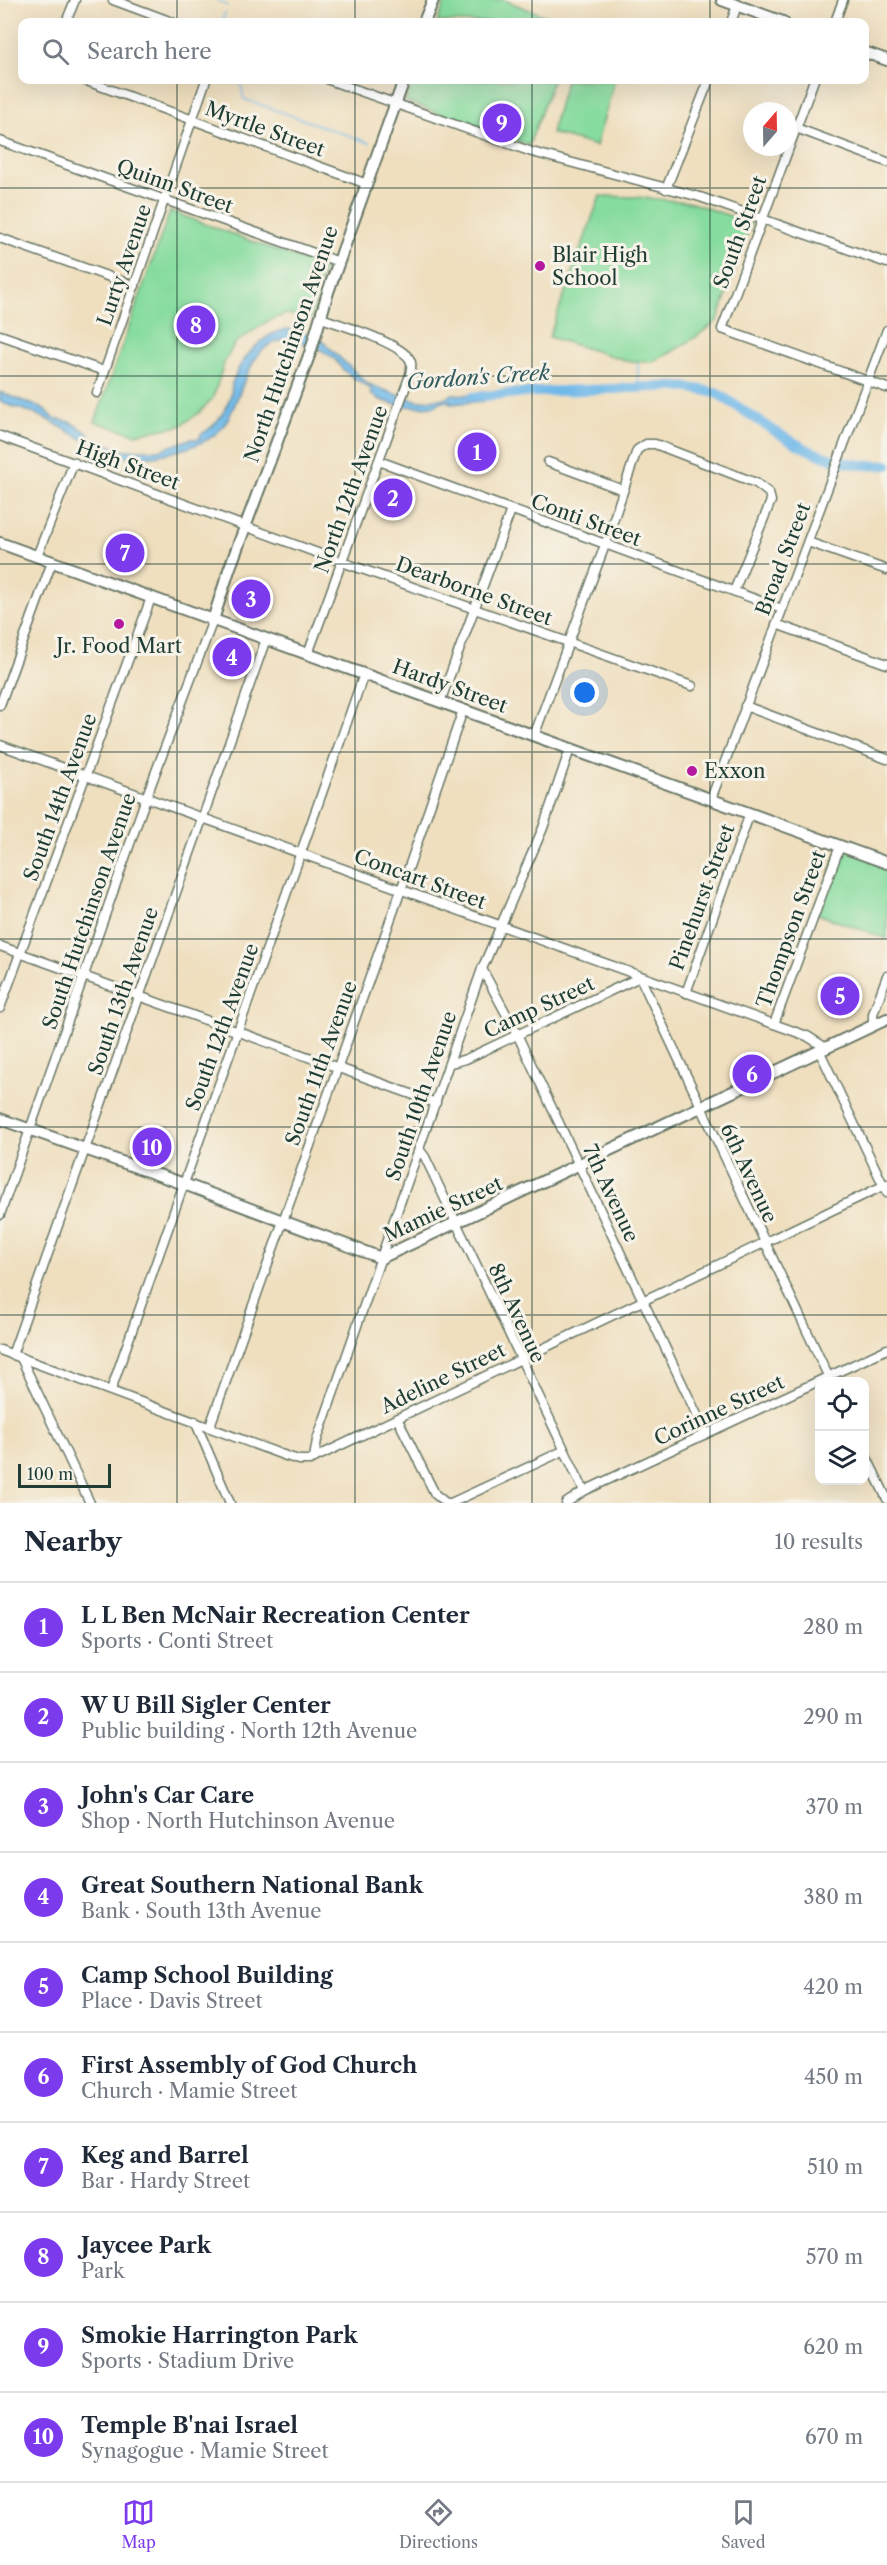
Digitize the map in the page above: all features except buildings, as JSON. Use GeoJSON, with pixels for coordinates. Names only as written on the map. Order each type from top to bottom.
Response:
{"type":"FeatureCollection","features":[{"type":"Feature","properties":{"kind":"main road"},"geometry":{"type":"LineString","coordinates":[[426,18],[433,0]]}},
{"type":"Feature","properties":{"kind":"main road"},"geometry":{"type":"LineString","coordinates":[[722,0],[772,18]]}},
{"type":"Feature","properties":{"kind":"main road"},"geometry":{"type":"LineString","coordinates":[[869,54],[887,60]]}},
{"type":"Feature","properties":{"kind":"main road","name":"North Hutchinson Avenue"},"geometry":{"type":"LineString","coordinates":[[213,620],[245,526],[310,353],[339,262],[402,84]]}},
{"type":"Feature","properties":{"kind":"main road","name":"Hardy Street"},"geometry":{"type":"LineString","coordinates":[[0,543],[887,863]]}},
{"type":"Feature","properties":{"kind":"main road","name":"Mamie Street"},"geometry":{"type":"LineString","coordinates":[[0,1119],[184,1184],[381,1258],[887,1019]]}},
{"type":"Feature","properties":{"kind":"street"},"geometry":{"type":"LineString","coordinates":[[68,18],[75,0]]}},
{"type":"Feature","properties":{"kind":"street"},"geometry":{"type":"LineString","coordinates":[[113,0],[161,18]]}},
{"type":"Feature","properties":{"kind":"street"},"geometry":{"type":"LineString","coordinates":[[836,18],[843,0]]}},
{"type":"Feature","properties":{"kind":"street"},"geometry":{"type":"LineString","coordinates":[[732,18],[737,6]]}},
{"type":"Feature","properties":{"kind":"street","name":"Myrtle Street"},"geometry":{"type":"LineString","coordinates":[[95,84],[367,184]]}},
{"type":"Feature","properties":{"kind":"street","name":"Lurty Avenue"},"geometry":{"type":"LineString","coordinates":[[96,393],[204,84]]}},
{"type":"Feature","properties":{"kind":"street"},"geometry":{"type":"LineString","coordinates":[[340,84],[542,156],[700,197],[887,263]]}},
{"type":"Feature","properties":{"kind":"street"},"geometry":{"type":"LineString","coordinates":[[666,189],[707,84]]}},
{"type":"Feature","properties":{"kind":"street","name":"South Street"},"geometry":{"type":"LineString","coordinates":[[797,125],[812,84]]}},
{"type":"Feature","properties":{"kind":"street"},"geometry":{"type":"LineString","coordinates":[[797,128],[887,162]]}},
{"type":"Feature","properties":{"kind":"street","name":"Quinn Street"},"geometry":{"type":"LineString","coordinates":[[0,141],[339,262]]}},
{"type":"Feature","properties":{"kind":"street","name":"South Street"},"geometry":{"type":"LineString","coordinates":[[786,156],[722,329],[868,381]]}},
{"type":"Feature","properties":{"kind":"street"},"geometry":{"type":"LineString","coordinates":[[0,238],[135,286]]}},
{"type":"Feature","properties":{"kind":"street","name":"North 12th Avenue"},"geometry":{"type":"LineString","coordinates":[[308,654],[397,412],[412,363],[407,356],[366,334],[320,322]]}},
{"type":"Feature","properties":{"kind":"street","name":"Broad Street"},"geometry":{"type":"LineString","coordinates":[[711,799],[887,330]]}},
{"type":"Feature","properties":{"kind":"street"},"geometry":{"type":"LineString","coordinates":[[0,335],[104,371]]}},
{"type":"Feature","properties":{"kind":"street"},"geometry":{"type":"LineString","coordinates":[[868,381],[887,388]]}},
{"type":"Feature","properties":{"kind":"street","name":"High Street"},"geometry":{"type":"LineString","coordinates":[[0,436],[245,526]]}},
{"type":"Feature","properties":{"kind":"street"},"geometry":{"type":"LineString","coordinates":[[534,736],[637,450],[646,444],[655,444],[756,483],[769,493],[771,501],[734,591]]}},
{"type":"Feature","properties":{"kind":"street","name":"Conti Street"},"geometry":{"type":"LineString","coordinates":[[379,461],[782,609]]}},
{"type":"Feature","properties":{"kind":"street"},"geometry":{"type":"LineString","coordinates":[[37,556],[74,462]]}},
{"type":"Feature","properties":{"kind":"street"},"geometry":{"type":"LineString","coordinates":[[548,462],[624,490]]}},
{"type":"Feature","properties":{"kind":"street"},"geometry":{"type":"LineString","coordinates":[[440,702],[473,608],[512,510]]}},
{"type":"Feature","properties":{"kind":"street","name":"Dearborne Street"},"geometry":{"type":"LineString","coordinates":[[245,526],[692,686]]}},
{"type":"Feature","properties":{"kind":"street"},"geometry":{"type":"LineString","coordinates":[[808,542],[887,570]]}},
{"type":"Feature","properties":{"kind":"street"},"geometry":{"type":"LineString","coordinates":[[0,705],[52,562]]}},
{"type":"Feature","properties":{"kind":"street","name":"South 14th Avenue"},"geometry":{"type":"LineString","coordinates":[[0,1008],[151,598]]}},
{"type":"Feature","properties":{"kind":"street","name":"South Hutchinson Avenue"},"geometry":{"type":"LineString","coordinates":[[0,1215],[146,798],[213,620]]}},
{"type":"Feature","properties":{"kind":"street"},"geometry":{"type":"LineString","coordinates":[[776,624],[887,664]]}},
{"type":"Feature","properties":{"kind":"street","name":"South 13th Avenue"},"geometry":{"type":"LineString","coordinates":[[17,1356],[138,996],[266,639]]}},
{"type":"Feature","properties":{"kind":"street","name":"South 12th Avenue"},"geometry":{"type":"LineString","coordinates":[[111,1390],[364,674]]}},
{"type":"Feature","properties":{"kind":"street"},"geometry":{"type":"LineString","coordinates":[[745,706],[887,759]]}},
{"type":"Feature","properties":{"kind":"street","name":"South 11th Avenue"},"geometry":{"type":"LineString","coordinates":[[210,1426],[463,710]]}},
{"type":"Feature","properties":{"kind":"street","name":"Concart Street"},"geometry":{"type":"LineString","coordinates":[[0,745],[807,1036],[823,1050]]}},
{"type":"Feature","properties":{"kind":"street","name":"South 10th Avenue"},"geometry":{"type":"LineString","coordinates":[[314,1458],[317,1440],[451,1064],[482,969],[543,828],[570,749]]}},
{"type":"Feature","properties":{"kind":"street","name":"Pinehurst Street"},"geometry":{"type":"LineString","coordinates":[[686,993],[750,813]]}},
{"type":"Feature","properties":{"kind":"street","name":"Thompson Street"},"geometry":{"type":"LineString","coordinates":[[774,1024],[840,846]]}},
{"type":"Feature","properties":{"kind":"street"},"geometry":{"type":"LineString","coordinates":[[0,946],[436,1103]]}},
{"type":"Feature","properties":{"kind":"street","name":"7th Avenue"},"geometry":{"type":"LineString","coordinates":[[482,969],[517,1034],[706,1434]]}},
{"type":"Feature","properties":{"kind":"street"},"geometry":{"type":"LineString","coordinates":[[873,1026],[873,1014],[887,976]]}},
{"type":"Feature","properties":{"kind":"street","name":"Camp Street"},"geometry":{"type":"LineString","coordinates":[[451,1064],[640,977]]}},
{"type":"Feature","properties":{"kind":"street","name":"6th Avenue"},"geometry":{"type":"LineString","coordinates":[[640,977],[828,1377]]}},
{"type":"Feature","properties":{"kind":"street"},"geometry":{"type":"LineString","coordinates":[[823,1050],[886,1187]]}},
{"type":"Feature","properties":{"kind":"street","name":"8th Avenue"},"geometry":{"type":"LineString","coordinates":[[419,1149],[584,1491]]}},
{"type":"Feature","properties":{"kind":"street","name":"Adeline Street"},"geometry":{"type":"LineString","coordinates":[[314,1458],[643,1300],[886,1187]]}},
{"type":"Feature","properties":{"kind":"street","name":"Corinne Street"},"geometry":{"type":"LineString","coordinates":[[833,1377],[887,1349]]}},
{"type":"Feature","properties":{"kind":"street"},"geometry":{"type":"LineString","coordinates":[[0,1350],[295,1459],[314,1458]]}},
{"type":"Feature","properties":{"kind":"street"},"geometry":{"type":"LineString","coordinates":[[17,1356],[90,1503]]}},
{"type":"Feature","properties":{"kind":"street","name":"Corinne Street"},"geometry":{"type":"LineString","coordinates":[[566,1503],[584,1491],[815,1385]]}},
{"type":"Feature","properties":{"kind":"street"},"geometry":{"type":"LineString","coordinates":[[397,1418],[435,1494],[446,1503],[451,1503],[563,1451]]}},
{"type":"Feature","properties":{"kind":"street"},"geometry":{"type":"LineString","coordinates":[[195,1421],[230,1503]]}},
{"type":"Feature","properties":{"kind":"street"},"geometry":{"type":"LineString","coordinates":[[869,1462],[887,1499]]}},
{"type":"Feature","properties":{"kind":"green space"},"geometry":{"type":"Polygon","coordinates":[[[446,0],[504,0],[551,18],[439,18],[446,0]]]}},
{"type":"Feature","properties":{"kind":"green space"},"geometry":{"type":"Polygon","coordinates":[[[412,84],[552,84],[529,145],[405,101],[412,84]]]}},
{"type":"Feature","properties":{"kind":"green space"},"geometry":{"type":"Polygon","coordinates":[[[565,84],[614,84],[596,146],[551,133],[565,84]]]}},
{"type":"Feature","properties":{"kind":"green space"},"geometry":{"type":"Polygon","coordinates":[[[600,196],[689,202],[751,223],[718,320],[696,337],[652,362],[628,361],[549,337],[600,196]]]}},
{"type":"Feature","properties":{"kind":"green space"},"geometry":{"type":"Polygon","coordinates":[[[170,211],[324,268],[311,318],[286,314],[268,321],[235,343],[224,363],[213,398],[199,413],[180,426],[135,434],[95,422],[170,211]]]}},
{"type":"Feature","properties":{"kind":"green space"},"geometry":{"type":"Polygon","coordinates":[[[840,846],[887,863],[887,939],[815,913],[840,846]]]}},
{"type":"Feature","properties":{"kind":"water"},"geometry":{"type":"Polygon","coordinates":[[[286,329],[301,331],[322,341],[368,384],[395,394],[419,401],[447,398],[452,394],[487,396],[484,401],[449,404],[451,401],[440,402],[435,406],[409,407],[393,404],[370,394],[372,390],[344,371],[324,352],[307,344],[289,340],[275,342],[255,359],[231,414],[219,431],[203,442],[190,447],[154,456],[134,457],[103,450],[38,415],[0,401],[0,392],[44,409],[54,419],[70,422],[87,432],[91,438],[123,450],[160,450],[190,439],[200,439],[201,434],[216,423],[223,412],[231,394],[233,380],[247,356],[269,336],[286,329]]]}},
{"type":"Feature","properties":{"kind":"waterway"},"geometry":{"type":"LineString","coordinates":[[217,0],[228,6]]}},
{"type":"Feature","properties":{"kind":"waterway"},"geometry":{"type":"LineString","coordinates":[[223,18],[225,13]]}},
{"type":"Feature","properties":{"kind":"waterway"},"geometry":{"type":"LineString","coordinates":[[241,84],[244,99],[370,143]]}},
{"type":"Feature","properties":{"kind":"waterway"},"geometry":{"type":"LineString","coordinates":[[638,363],[638,382],[641,388]]}},
{"type":"Feature","properties":{"kind":"waterway","name":"Gordon's Creek"},"geometry":{"type":"LineString","coordinates":[[473,397],[652,387],[692,388],[718,394],[777,433],[818,454],[862,465],[887,465]]}},
{"type":"Feature","properties":{"kind":"place","name":"Smokie Harrington Park"},"geometry":{"type":"Point","coordinates":[502,123]}},
{"type":"Feature","properties":{"kind":"place","name":"Blair High School"},"geometry":{"type":"Point","coordinates":[540,266]}},
{"type":"Feature","properties":{"kind":"place","name":"Jaycee Park"},"geometry":{"type":"Point","coordinates":[196,325]}},
{"type":"Feature","properties":{"kind":"place","name":"L L Ben McNair Recreation Center"},"geometry":{"type":"Point","coordinates":[477,452]}},
{"type":"Feature","properties":{"kind":"place","name":"W U Bill Sigler Center"},"geometry":{"type":"Point","coordinates":[393,498]}},
{"type":"Feature","properties":{"kind":"place","name":"Keg and Barrel"},"geometry":{"type":"Point","coordinates":[125,553]}},
{"type":"Feature","properties":{"kind":"place","name":"John's Car Care"},"geometry":{"type":"Point","coordinates":[251,599]}},
{"type":"Feature","properties":{"kind":"place","name":"Jr. Food Mart"},"geometry":{"type":"Point","coordinates":[119,624]}},
{"type":"Feature","properties":{"kind":"place","name":"Great Southern National Bank"},"geometry":{"type":"Point","coordinates":[232,657]}},
{"type":"Feature","properties":{"kind":"place","name":"Exxon"},"geometry":{"type":"Point","coordinates":[692,771]}},
{"type":"Feature","properties":{"kind":"place","name":"Camp School Building"},"geometry":{"type":"Point","coordinates":[840,996]}},
{"type":"Feature","properties":{"kind":"place","name":"First Assembly of God Church"},"geometry":{"type":"Point","coordinates":[752,1074]}},
{"type":"Feature","properties":{"kind":"place","name":"Temple B'nai Israel"},"geometry":{"type":"Point","coordinates":[152,1147]}}]}
